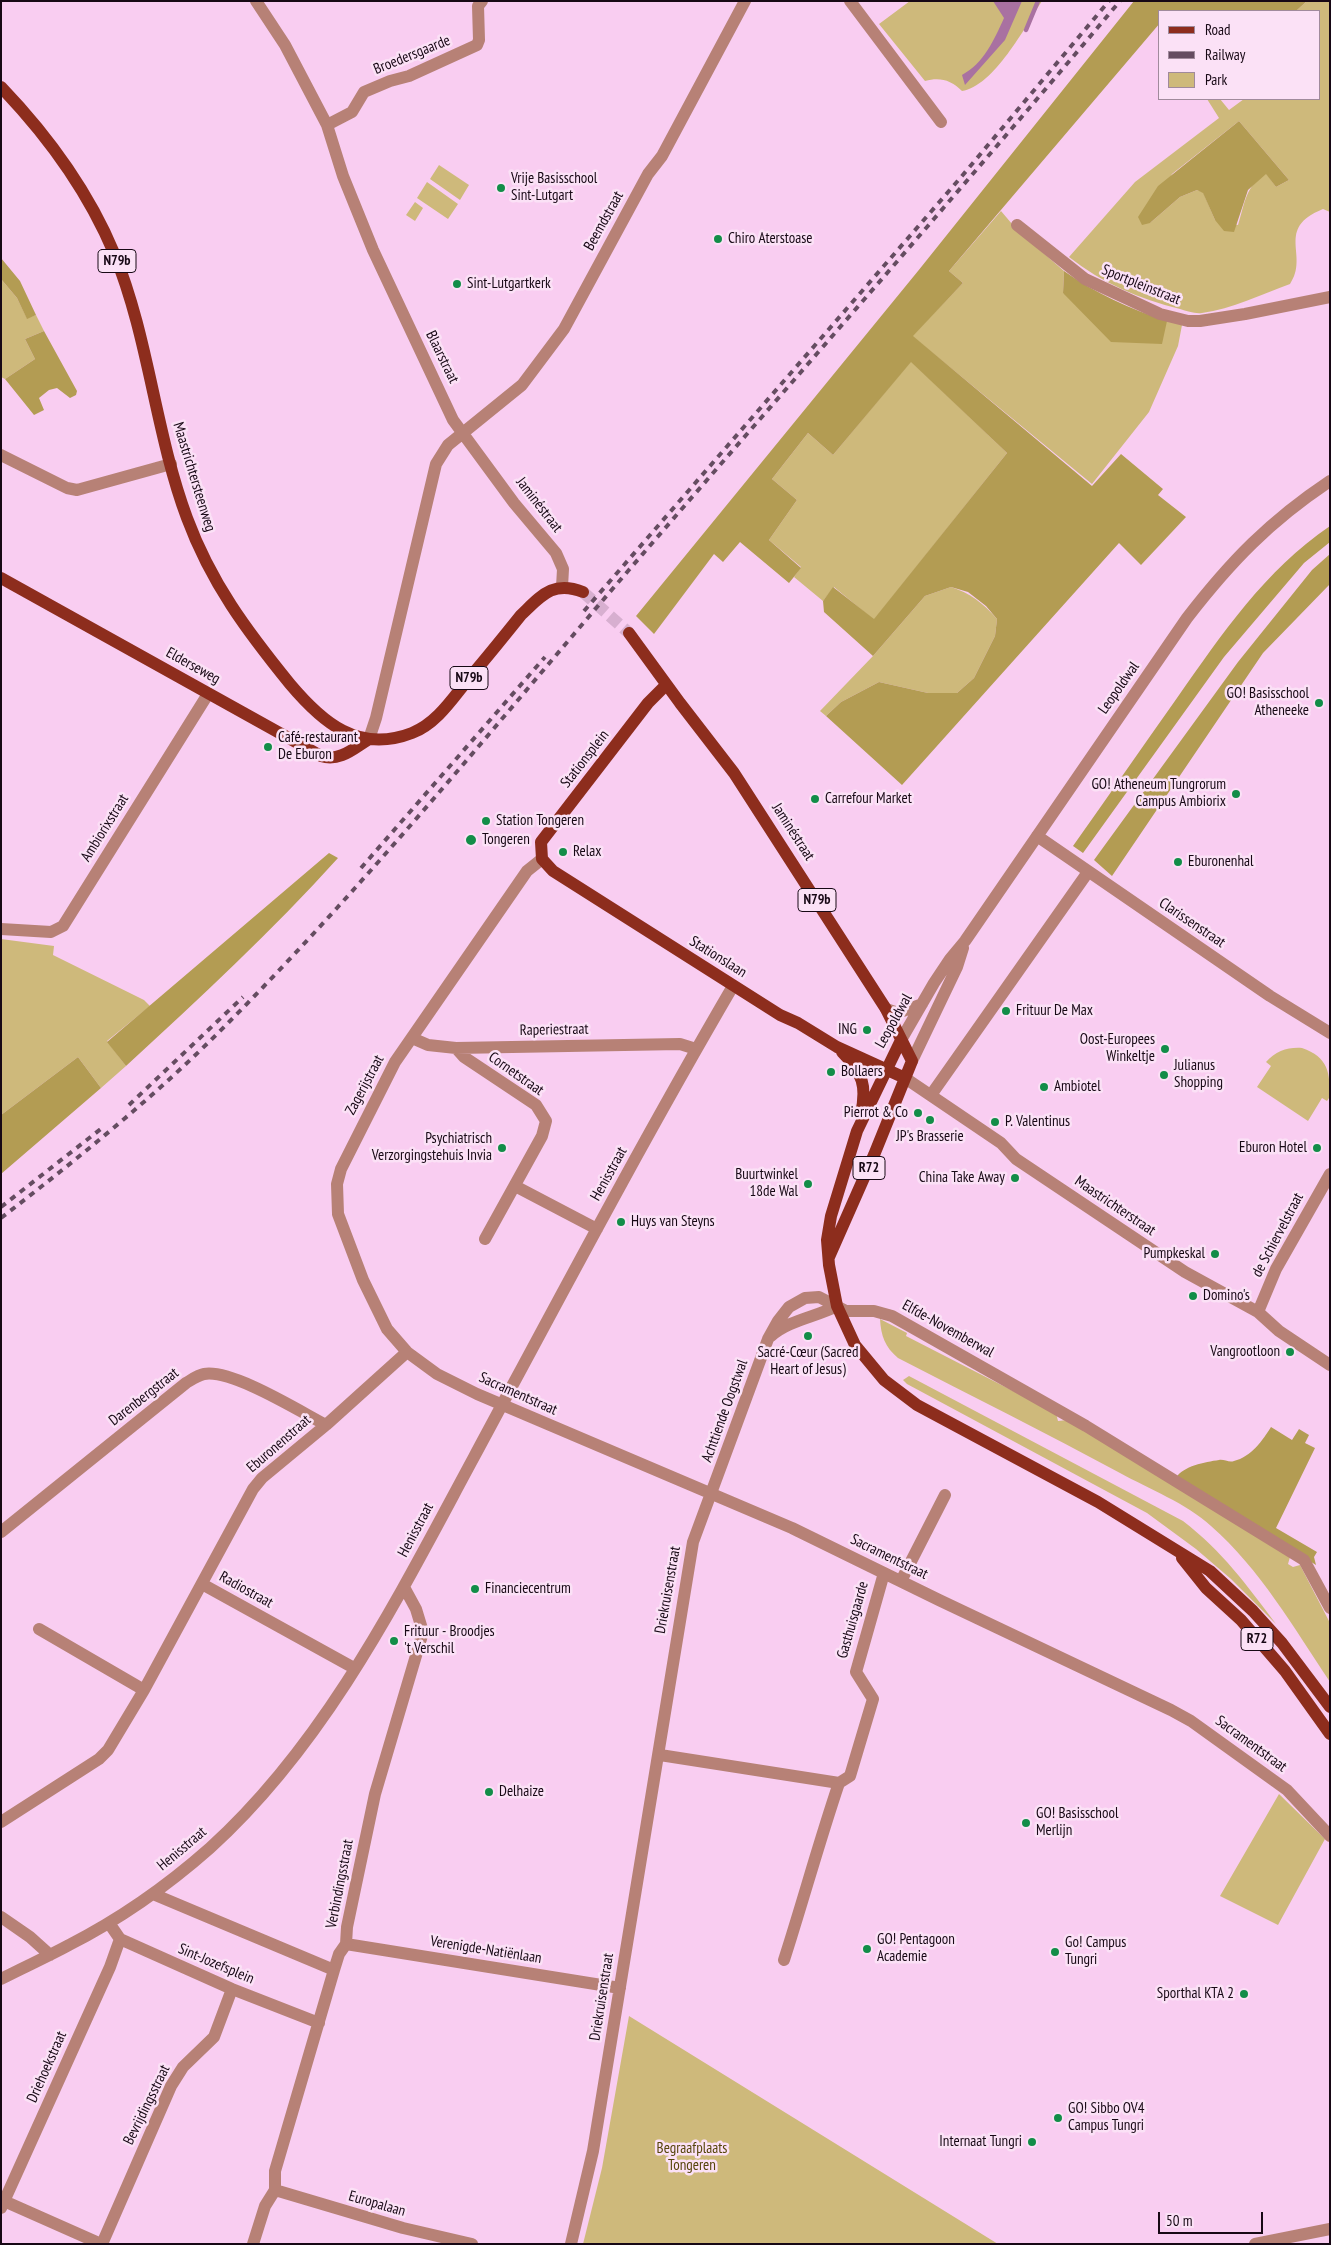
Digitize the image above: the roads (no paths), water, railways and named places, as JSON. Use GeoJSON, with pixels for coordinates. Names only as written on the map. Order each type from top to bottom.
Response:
{"type":"FeatureCollection","features":[{"type":"Feature","properties":{"kind":"main road","name":"Maastrichtersteenweg"},"geometry":{"type":"LineString","coordinates":[[1,87],[31,120],[66,168],[90,205],[113,251],[131,299],[171,464],[187,517],[203,557],[239,619],[302,698],[320,717],[342,731],[369,738],[396,738],[411,734],[429,724],[440,714],[521,615],[550,591],[562,587]]}},
{"type":"Feature","properties":{"kind":"main road","name":"Elderseweg"},"geometry":{"type":"LineString","coordinates":[[1,578],[208,694],[328,758],[343,755],[369,738]]}},
{"type":"Feature","properties":{"kind":"main road"},"geometry":{"type":"LineString","coordinates":[[562,587],[573,588],[582,592]]}},
{"type":"Feature","properties":{"kind":"main road","name":"Jaminéstraat"},"geometry":{"type":"LineString","coordinates":[[629,633],[666,685],[734,773],[886,1009],[912,1061]]}},
{"type":"Feature","properties":{"kind":"main road","name":"Stationsplein"},"geometry":{"type":"LineString","coordinates":[[542,859],[541,842],[648,703],[666,685]]}},
{"type":"Feature","properties":{"kind":"main road","name":"Stationslaan"},"geometry":{"type":"LineString","coordinates":[[542,859],[553,871],[780,1015],[798,1023],[837,1046],[886,1069]]}},
{"type":"Feature","properties":{"kind":"main road","name":"Leopoldwal"},"geometry":{"type":"LineString","coordinates":[[886,1069],[901,1040]]}},
{"type":"Feature","properties":{"kind":"main road"},"geometry":{"type":"LineString","coordinates":[[837,1046],[851,1061],[864,1083],[864,1100],[857,1131]]}},
{"type":"Feature","properties":{"kind":"main road","name":"Leopoldwal"},"geometry":{"type":"LineString","coordinates":[[905,1078],[912,1061]]}},
{"type":"Feature","properties":{"kind":"main road","name":"Maastrichterstraat"},"geometry":{"type":"LineString","coordinates":[[886,1069],[905,1078]]}},
{"type":"Feature","properties":{"kind":"main road","name":"R72"},"geometry":{"type":"LineString","coordinates":[[886,1069],[857,1131],[830,1216],[827,1240],[837,1306],[848,1334],[865,1360],[884,1380],[917,1405],[1098,1502],[1210,1571],[1252,1610],[1282,1643],[1330,1707]]}},
{"type":"Feature","properties":{"kind":"main road","name":"R72"},"geometry":{"type":"LineString","coordinates":[[829,1257],[874,1155],[905,1078]]}},
{"type":"Feature","properties":{"kind":"main road","name":"R72"},"geometry":{"type":"LineString","coordinates":[[1175,1551],[1206,1588],[1241,1620],[1285,1671],[1330,1734]]}},
{"type":"Feature","properties":{"kind":"street","name":"Blaarstraat"},"geometry":{"type":"LineString","coordinates":[[256,1],[285,44],[327,125],[343,176],[385,276],[401,312],[430,367],[453,420],[463,432]]}},
{"type":"Feature","properties":{"kind":"street","name":"Broedersgaarde"},"geometry":{"type":"LineString","coordinates":[[327,125],[352,112],[364,92],[390,81],[409,76],[477,45],[479,40],[478,6],[482,1]]}},
{"type":"Feature","properties":{"kind":"street","name":"Beemdstraat"},"geometry":{"type":"LineString","coordinates":[[463,432],[522,385],[564,329],[648,174],[662,156],[745,1]]}},
{"type":"Feature","properties":{"kind":"street"},"geometry":{"type":"LineString","coordinates":[[850,1],[941,122]]}},
{"type":"Feature","properties":{"kind":"street","name":"Sportpleinstraat"},"geometry":{"type":"LineString","coordinates":[[1017,225],[1085,279],[1160,314],[1188,321],[1245,314],[1330,297]]}},
{"type":"Feature","properties":{"kind":"street","name":"Jaminéstraat"},"geometry":{"type":"LineString","coordinates":[[463,432],[514,502],[556,553],[563,570],[562,587]]}},
{"type":"Feature","properties":{"kind":"street"},"geometry":{"type":"LineString","coordinates":[[369,738],[376,718],[436,464],[448,445],[463,432]]}},
{"type":"Feature","properties":{"kind":"street"},"geometry":{"type":"LineString","coordinates":[[1,455],[67,488],[77,490],[171,464]]}},
{"type":"Feature","properties":{"kind":"street","name":"Leopoldwal"},"geometry":{"type":"LineString","coordinates":[[901,1040],[950,959],[965,941],[1182,626],[1213,585],[1265,530],[1330,481]]}},
{"type":"Feature","properties":{"kind":"street","name":"Ambiorixstraat"},"geometry":{"type":"LineString","coordinates":[[1,929],[51,932],[63,926],[208,694]]}},
{"type":"Feature","properties":{"kind":"street","name":"Clarissenstraat"},"geometry":{"type":"LineString","coordinates":[[1037,836],[1270,996],[1330,1032]]}},
{"type":"Feature","properties":{"kind":"street","name":"Zagerijstraat"},"geometry":{"type":"LineString","coordinates":[[407,1352],[387,1329],[374,1305],[338,1214],[337,1196],[340,1169],[395,1062],[527,871],[542,859]]}},
{"type":"Feature","properties":{"kind":"street"},"geometry":{"type":"LineString","coordinates":[[931,1094],[1088,872]]}},
{"type":"Feature","properties":{"kind":"street","name":"Leopoldwal"},"geometry":{"type":"LineString","coordinates":[[912,1061],[957,967],[965,941]]}},
{"type":"Feature","properties":{"kind":"street","name":"Henisstraat"},"geometry":{"type":"LineString","coordinates":[[1,1979],[109,1923],[154,1894],[211,1847],[257,1800],[336,1699],[404,1587],[597,1229],[696,1049],[734,986]]}},
{"type":"Feature","properties":{"kind":"street"},"geometry":{"type":"LineString","coordinates":[[886,1009],[898,1014],[922,1004]]}},
{"type":"Feature","properties":{"kind":"street","name":"Raperiestraat"},"geometry":{"type":"LineString","coordinates":[[412,1038],[428,1045],[456,1048],[680,1044],[696,1049]]}},
{"type":"Feature","properties":{"kind":"street","name":"Cornetstraat"},"geometry":{"type":"LineString","coordinates":[[456,1048],[464,1058],[536,1105],[546,1121],[542,1136],[485,1239]]}},
{"type":"Feature","properties":{"kind":"street","name":"Maastrichterstraat"},"geometry":{"type":"LineString","coordinates":[[905,1078],[1001,1143],[1016,1159],[1185,1272],[1258,1312],[1279,1331],[1330,1365]]}},
{"type":"Feature","properties":{"kind":"street","name":"de Schiervelstraat"},"geometry":{"type":"LineString","coordinates":[[1258,1312],[1276,1269],[1330,1174]]}},
{"type":"Feature","properties":{"kind":"street"},"geometry":{"type":"LineString","coordinates":[[515,1186],[597,1229]]}},
{"type":"Feature","properties":{"kind":"street","name":"Achttiende Oogstwal"},"geometry":{"type":"LineString","coordinates":[[712,1493],[768,1339],[778,1321],[789,1307],[805,1298],[819,1296],[837,1306]]}},
{"type":"Feature","properties":{"kind":"street"},"geometry":{"type":"LineString","coordinates":[[768,1339],[782,1328],[824,1314],[837,1306]]}},
{"type":"Feature","properties":{"kind":"street","name":"Elfde-Novemberwal"},"geometry":{"type":"LineString","coordinates":[[837,1306],[846,1311],[874,1311],[892,1316],[1086,1426],[1304,1560],[1330,1608]]}},
{"type":"Feature","properties":{"kind":"street","name":"Sacramentstraat"},"geometry":{"type":"LineString","coordinates":[[407,1352],[437,1374],[502,1405],[792,1528],[1191,1721],[1287,1790],[1330,1836]]}},
{"type":"Feature","properties":{"kind":"street","name":"Eburonenstraat"},"geometry":{"type":"LineString","coordinates":[[202,1584],[253,1489],[262,1478],[326,1425],[407,1352]]}},
{"type":"Feature","properties":{"kind":"street","name":"Darenbergstraat"},"geometry":{"type":"LineString","coordinates":[[1,1532],[186,1383],[204,1374],[219,1375],[244,1383],[326,1425]]}},
{"type":"Feature","properties":{"kind":"street","name":"Driekruisenstraat"},"geometry":{"type":"LineString","coordinates":[[571,2244],[593,2152],[660,1755],[673,1658],[693,1542],[712,1493]]}},
{"type":"Feature","properties":{"kind":"street"},"geometry":{"type":"LineString","coordinates":[[901,1581],[946,1495]]}},
{"type":"Feature","properties":{"kind":"street","name":"Gasthuisgaarde"},"geometry":{"type":"LineString","coordinates":[[784,1960],[811,1876],[814,1857],[839,1784],[850,1776],[873,1699],[856,1672],[884,1573]]}},
{"type":"Feature","properties":{"kind":"street","name":"Radiostraat"},"geometry":{"type":"LineString","coordinates":[[1,1822],[100,1759],[108,1750],[144,1690],[202,1584],[354,1668]]}},
{"type":"Feature","properties":{"kind":"street","name":"Verbindingsstraat"},"geometry":{"type":"LineString","coordinates":[[253,2244],[265,2206],[275,2190],[275,2171],[339,1954],[346,1944],[347,1927],[375,1794],[423,1632],[416,1609],[404,1587]]}},
{"type":"Feature","properties":{"kind":"street"},"geometry":{"type":"LineString","coordinates":[[39,1629],[144,1690]]}},
{"type":"Feature","properties":{"kind":"street"},"geometry":{"type":"LineString","coordinates":[[660,1755],[839,1784]]}},
{"type":"Feature","properties":{"kind":"street"},"geometry":{"type":"LineString","coordinates":[[154,1894],[334,1970]]}},
{"type":"Feature","properties":{"kind":"street"},"geometry":{"type":"LineString","coordinates":[[1,1917],[30,1937],[50,1955]]}},
{"type":"Feature","properties":{"kind":"street"},"geometry":{"type":"LineString","coordinates":[[109,1923],[120,1939]]}},
{"type":"Feature","properties":{"kind":"street","name":"Sint-Jozefsplein"},"geometry":{"type":"LineString","coordinates":[[120,1939],[232,1989],[319,2023]]}},
{"type":"Feature","properties":{"kind":"street","name":"Driehoekstraat"},"geometry":{"type":"LineString","coordinates":[[3,2205],[106,1976],[120,1939]]}},
{"type":"Feature","properties":{"kind":"street","name":"Verenigde-Natiënlaan"},"geometry":{"type":"LineString","coordinates":[[346,1944],[620,1988]]}},
{"type":"Feature","properties":{"kind":"street","name":"Bevrijdingsstraat"},"geometry":{"type":"LineString","coordinates":[[3,2205],[101,2244],[171,2086],[183,2067],[214,2037],[232,1989]]}},
{"type":"Feature","properties":{"kind":"street","name":"Europalaan"},"geometry":{"type":"LineString","coordinates":[[275,2190],[403,2228],[472,2244]]}},
{"type":"Feature","properties":{"kind":"street"},"geometry":{"type":"LineString","coordinates":[[1255,2244],[1330,2229]]}},
{"type":"Feature","properties":{"kind":"waterway"},"geometry":{"type":"LineString","coordinates":[[1026,30],[1038,1]]}},
{"type":"Feature","properties":{"kind":"tunnel"},"geometry":{"type":"LineString","coordinates":[[583,592],[629,633]]}},
{"type":"Feature","properties":{"kind":"railway"},"geometry":{"type":"LineString","coordinates":[[584,611],[962,176],[1109,1]]}},
{"type":"Feature","properties":{"kind":"railway"},"geometry":{"type":"LineString","coordinates":[[1,1218],[60,1172],[174,1075],[228,1023],[327,919],[423,811],[1120,1]]}},
{"type":"Feature","properties":{"kind":"railway"},"geometry":{"type":"LineString","coordinates":[[361,868],[545,657]]}},
{"type":"Feature","properties":{"kind":"railway"},"geometry":{"type":"LineString","coordinates":[[129,1105],[243,997]]}},
{"type":"Feature","properties":{"kind":"railway"},"geometry":{"type":"LineString","coordinates":[[1,1207],[102,1128]]}},
{"type":"Feature","properties":{"kind":"place","name":"Vrije Basisschool Sint-Lutgart"},"geometry":{"type":"Point","coordinates":[501,188]}},
{"type":"Feature","properties":{"kind":"place","name":"Chiro Aterstoase"},"geometry":{"type":"Point","coordinates":[718,239]}},
{"type":"Feature","properties":{"kind":"place","name":"Sint-Lutgartkerk"},"geometry":{"type":"Point","coordinates":[457,284]}},
{"type":"Feature","properties":{"kind":"place","name":"GO! Basisschool Atheneeke"},"geometry":{"type":"Point","coordinates":[1319,703]}},
{"type":"Feature","properties":{"kind":"place","name":"Café-restaurant De Eburon"},"geometry":{"type":"Point","coordinates":[268,747]}},
{"type":"Feature","properties":{"kind":"place","name":"GO! Atheneum Tungrorum Campus Ambiorix"},"geometry":{"type":"Point","coordinates":[1236,794]}},
{"type":"Feature","properties":{"kind":"place","name":"Carrefour Market"},"geometry":{"type":"Point","coordinates":[815,799]}},
{"type":"Feature","properties":{"kind":"place","name":"Station Tongeren"},"geometry":{"type":"Point","coordinates":[486,821]}},
{"type":"Feature","properties":{"kind":"place","name":"Tongeren"},"geometry":{"type":"Point","coordinates":[471,840]}},
{"type":"Feature","properties":{"kind":"place","name":"Relax"},"geometry":{"type":"Point","coordinates":[563,852]}},
{"type":"Feature","properties":{"kind":"place","name":"Eburonenhal"},"geometry":{"type":"Point","coordinates":[1178,862]}},
{"type":"Feature","properties":{"kind":"place","name":"Frituur De Max"},"geometry":{"type":"Point","coordinates":[1006,1011]}},
{"type":"Feature","properties":{"kind":"place","name":"ING"},"geometry":{"type":"Point","coordinates":[867,1030]}},
{"type":"Feature","properties":{"kind":"place","name":"Oost-Europees Winkeltje"},"geometry":{"type":"Point","coordinates":[1165,1049]}},
{"type":"Feature","properties":{"kind":"place","name":"Bollaers"},"geometry":{"type":"Point","coordinates":[831,1072]}},
{"type":"Feature","properties":{"kind":"place","name":"Julianus Shopping"},"geometry":{"type":"Point","coordinates":[1164,1075]}},
{"type":"Feature","properties":{"kind":"place","name":"Ambiotel"},"geometry":{"type":"Point","coordinates":[1044,1087]}},
{"type":"Feature","properties":{"kind":"place","name":"Pierrot & Co"},"geometry":{"type":"Point","coordinates":[918,1113]}},
{"type":"Feature","properties":{"kind":"place","name":"JP's Brasserie"},"geometry":{"type":"Point","coordinates":[930,1120]}},
{"type":"Feature","properties":{"kind":"place","name":"P. Valentinus"},"geometry":{"type":"Point","coordinates":[995,1122]}},
{"type":"Feature","properties":{"kind":"place","name":"Psychiatrisch Verzorgingstehuis Invia"},"geometry":{"type":"Point","coordinates":[502,1148]}},
{"type":"Feature","properties":{"kind":"place","name":"Eburon Hotel"},"geometry":{"type":"Point","coordinates":[1317,1148]}},
{"type":"Feature","properties":{"kind":"place","name":"China Take Away"},"geometry":{"type":"Point","coordinates":[1015,1178]}},
{"type":"Feature","properties":{"kind":"place","name":"Buurtwinkel 18de Wal"},"geometry":{"type":"Point","coordinates":[808,1184]}},
{"type":"Feature","properties":{"kind":"place","name":"Huys van Steyns"},"geometry":{"type":"Point","coordinates":[621,1222]}},
{"type":"Feature","properties":{"kind":"place","name":"Pumpkeskal"},"geometry":{"type":"Point","coordinates":[1215,1254]}},
{"type":"Feature","properties":{"kind":"place","name":"Domino's"},"geometry":{"type":"Point","coordinates":[1193,1296]}},
{"type":"Feature","properties":{"kind":"place","name":"Sacré-Cœur (Sacred Heart of Jesus)"},"geometry":{"type":"Point","coordinates":[808,1336]}},
{"type":"Feature","properties":{"kind":"place","name":"Vangrootloon"},"geometry":{"type":"Point","coordinates":[1290,1352]}},
{"type":"Feature","properties":{"kind":"place","name":"Financiecentrum"},"geometry":{"type":"Point","coordinates":[475,1589]}},
{"type":"Feature","properties":{"kind":"place","name":"Frituur - Broodjes 't Verschil"},"geometry":{"type":"Point","coordinates":[394,1641]}},
{"type":"Feature","properties":{"kind":"place","name":"Delhaize"},"geometry":{"type":"Point","coordinates":[489,1792]}},
{"type":"Feature","properties":{"kind":"place","name":"GO! Basisschool Merlijn"},"geometry":{"type":"Point","coordinates":[1026,1823]}},
{"type":"Feature","properties":{"kind":"place","name":"GO! Pentagoon Academie"},"geometry":{"type":"Point","coordinates":[867,1949]}},
{"type":"Feature","properties":{"kind":"place","name":"Go! Campus Tungri"},"geometry":{"type":"Point","coordinates":[1055,1952]}},
{"type":"Feature","properties":{"kind":"place","name":"Sporthal KTA 2"},"geometry":{"type":"Point","coordinates":[1244,1994]}},
{"type":"Feature","properties":{"kind":"place","name":"GO! Sibbo OV4 Campus Tungri"},"geometry":{"type":"Point","coordinates":[1058,2118]}},
{"type":"Feature","properties":{"kind":"place","name":"Internaat Tungri"},"geometry":{"type":"Point","coordinates":[1032,2142]}},
{"type":"Feature","properties":{"kind":"park label","name":"Begraafplaats Tongeren"},"geometry":{"type":"Point","coordinates":[692,2158]}}]}
